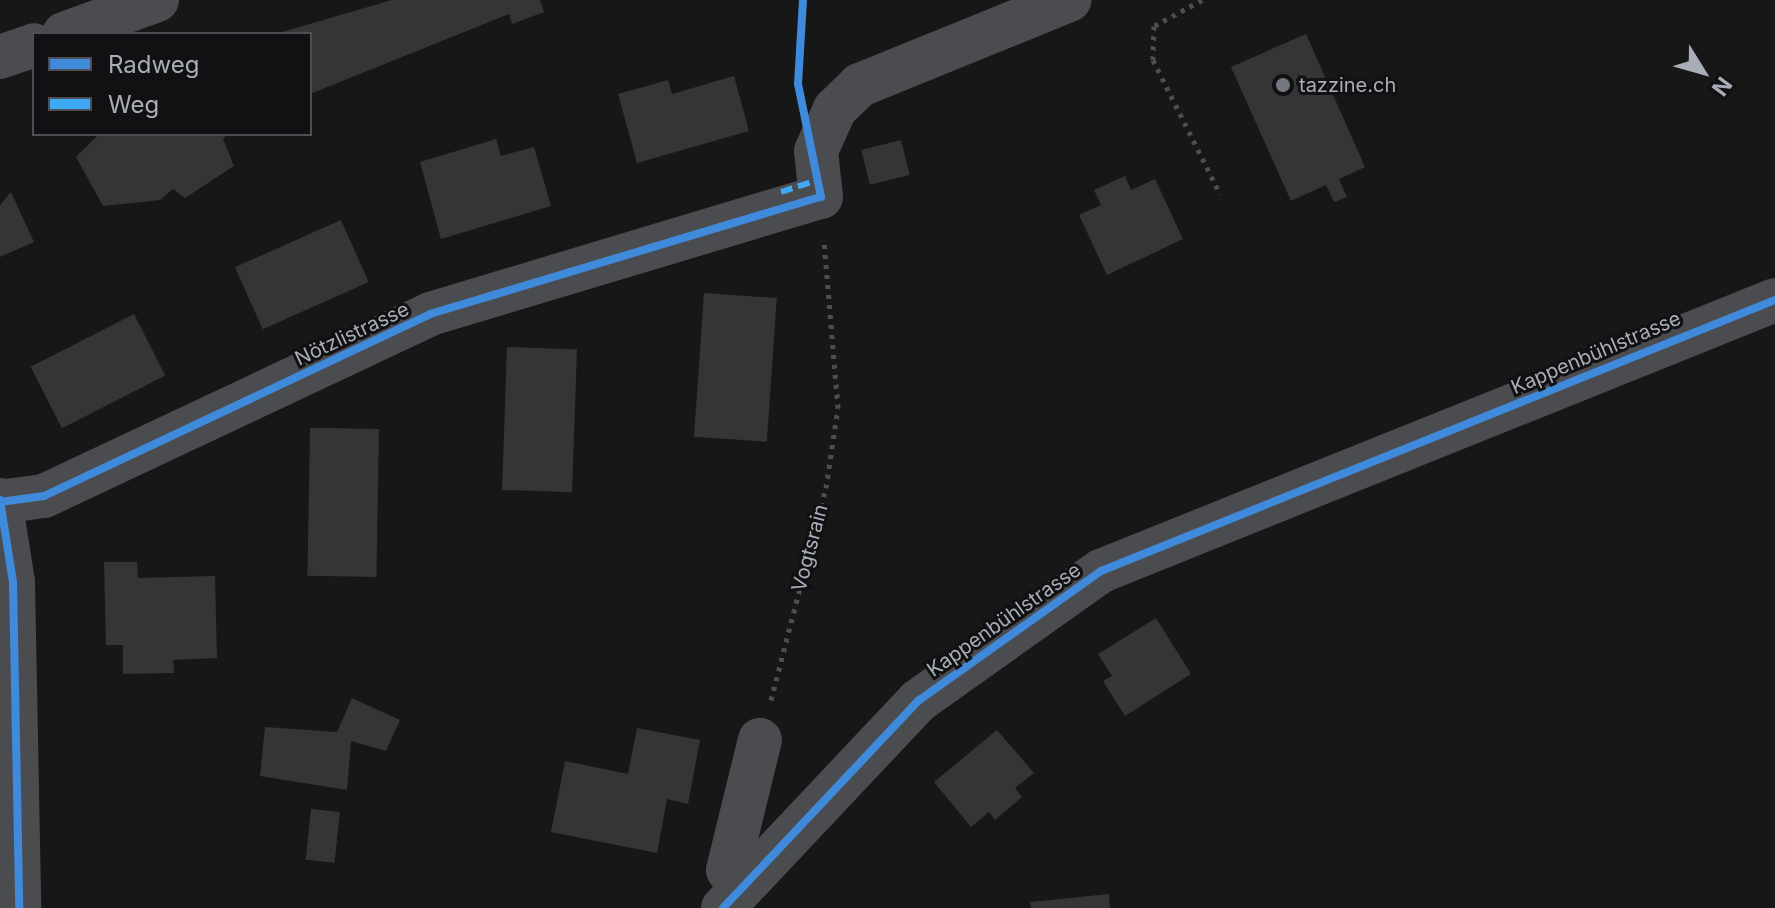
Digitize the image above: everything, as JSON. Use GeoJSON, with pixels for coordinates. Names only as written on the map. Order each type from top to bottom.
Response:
{"type":"FeatureCollection","features":[{"type":"Feature","properties":{"kind":"street"},"geometry":{"type":"LineString","coordinates":[[69,32],[157,0]]}},
{"type":"Feature","properties":{"kind":"street"},"geometry":{"type":"LineString","coordinates":[[821,197],[816,151],[835,109],[860,85],[1069,0]]}},
{"type":"Feature","properties":{"kind":"street"},"geometry":{"type":"LineString","coordinates":[[0,57],[32,46]]}},
{"type":"Feature","properties":{"kind":"street","name":"Nötzlistrasse"},"geometry":{"type":"LineString","coordinates":[[0,501],[44,496],[430,314],[821,197]]}},
{"type":"Feature","properties":{"kind":"street","name":"Kappenbühlstrasse"},"geometry":{"type":"LineString","coordinates":[[732,898],[918,701],[1101,571],[1775,300]]}},
{"type":"Feature","properties":{"kind":"street"},"geometry":{"type":"LineString","coordinates":[[0,501],[13,582],[19,908]]}},
{"type":"Feature","properties":{"kind":"street"},"geometry":{"type":"LineString","coordinates":[[732,898],[728,870],[760,740]]}},
{"type":"Feature","properties":{"kind":"path"},"geometry":{"type":"LineString","coordinates":[[801,100],[803,0]]}},
{"type":"Feature","properties":{"kind":"path"},"geometry":{"type":"LineString","coordinates":[[1202,0],[1154,26],[1153,60],[1220,194]]}},
{"type":"Feature","properties":{"kind":"building"},"geometry":{"type":"Polygon","coordinates":[[[392,0],[540,0],[544,12],[512,24],[509,14],[312,93],[312,32],[282,32],[392,0]]]}},
{"type":"Feature","properties":{"kind":"building"},"geometry":{"type":"Polygon","coordinates":[[[1306,34],[1365,167],[1339,179],[1347,197],[1334,202],[1326,185],[1291,201],[1231,67],[1306,34]]]}},
{"type":"Feature","properties":{"kind":"building"},"geometry":{"type":"Polygon","coordinates":[[[734,76],[749,131],[637,163],[618,94],[668,80],[672,94],[734,76]]]}},
{"type":"Feature","properties":{"kind":"building"},"geometry":{"type":"Polygon","coordinates":[[[97,136],[226,136],[223,139],[234,166],[185,198],[173,189],[160,200],[103,206],[76,157],[97,136]]]}},
{"type":"Feature","properties":{"kind":"building"},"geometry":{"type":"Polygon","coordinates":[[[496,139],[501,156],[534,147],[551,206],[441,239],[420,162],[496,139]]]}},
{"type":"Feature","properties":{"kind":"building"},"geometry":{"type":"Polygon","coordinates":[[[901,140],[910,175],[870,185],[861,150],[901,140]]]}},
{"type":"Feature","properties":{"kind":"building"},"geometry":{"type":"Polygon","coordinates":[[[1125,176],[1131,190],[1155,179],[1183,239],[1107,275],[1079,215],[1101,205],[1094,190],[1125,176]]]}},
{"type":"Feature","properties":{"kind":"building"},"geometry":{"type":"Polygon","coordinates":[[[11,192],[34,242],[0,257],[0,205],[11,192]]]}},
{"type":"Feature","properties":{"kind":"building"},"geometry":{"type":"Polygon","coordinates":[[[341,220],[369,282],[263,329],[235,267],[341,220]]]}},
{"type":"Feature","properties":{"kind":"building"},"geometry":{"type":"Polygon","coordinates":[[[704,293],[777,298],[767,442],[694,437],[704,293]]]}},
{"type":"Feature","properties":{"kind":"building"},"geometry":{"type":"Polygon","coordinates":[[[134,314],[165,375],[62,428],[31,367],[134,314]]]}},
{"type":"Feature","properties":{"kind":"building"},"geometry":{"type":"Polygon","coordinates":[[[507,347],[577,349],[572,492],[502,490],[507,347]]]}},
{"type":"Feature","properties":{"kind":"building"},"geometry":{"type":"Polygon","coordinates":[[[310,428],[379,429],[376,577],[307,576],[310,428]]]}},
{"type":"Feature","properties":{"kind":"building"},"geometry":{"type":"Polygon","coordinates":[[[104,562],[137,562],[138,578],[215,576],[217,658],[173,660],[174,673],[123,674],[123,645],[106,645],[104,562]]]}},
{"type":"Feature","properties":{"kind":"building"},"geometry":{"type":"Polygon","coordinates":[[[1156,618],[1191,674],[1125,716],[1103,681],[1112,676],[1098,654],[1156,618]]]}},
{"type":"Feature","properties":{"kind":"building"},"geometry":{"type":"Polygon","coordinates":[[[352,698],[400,720],[386,751],[351,741],[347,790],[260,776],[265,727],[337,732],[352,698]]]}},
{"type":"Feature","properties":{"kind":"building"},"geometry":{"type":"Polygon","coordinates":[[[637,728],[700,740],[688,804],[667,799],[657,853],[551,832],[565,761],[628,774],[637,728]]]}},
{"type":"Feature","properties":{"kind":"building"},"geometry":{"type":"Polygon","coordinates":[[[997,730],[1034,773],[1015,788],[1022,797],[995,820],[989,812],[971,827],[934,782],[997,730]]]}},
{"type":"Feature","properties":{"kind":"building"},"geometry":{"type":"Polygon","coordinates":[[[311,809],[340,812],[335,863],[306,860],[311,809]]]}},
{"type":"Feature","properties":{"kind":"building"},"geometry":{"type":"Polygon","coordinates":[[[1109,894],[1110,908],[1031,908],[1030,902],[1109,894]]]}},
{"type":"Feature","properties":{"kind":"marked path"},"geometry":{"type":"LineString","coordinates":[[781,192],[818,180]]}},
{"type":"Feature","properties":{"kind":"cycle path"},"geometry":{"type":"LineString","coordinates":[[0,502],[44,496],[430,314],[821,197],[798,84],[803,0]]}},
{"type":"Feature","properties":{"kind":"cycle path"},"geometry":{"type":"LineString","coordinates":[[723,908],[918,701],[1101,571],[1775,300]]}},
{"type":"Feature","properties":{"kind":"cycle path"},"geometry":{"type":"LineString","coordinates":[[0,500],[13,582],[19,908]]}},
{"type":"Feature","properties":{"kind":"place","name":"tazzine.ch"},"geometry":{"type":"Point","coordinates":[1283,85]}}]}
